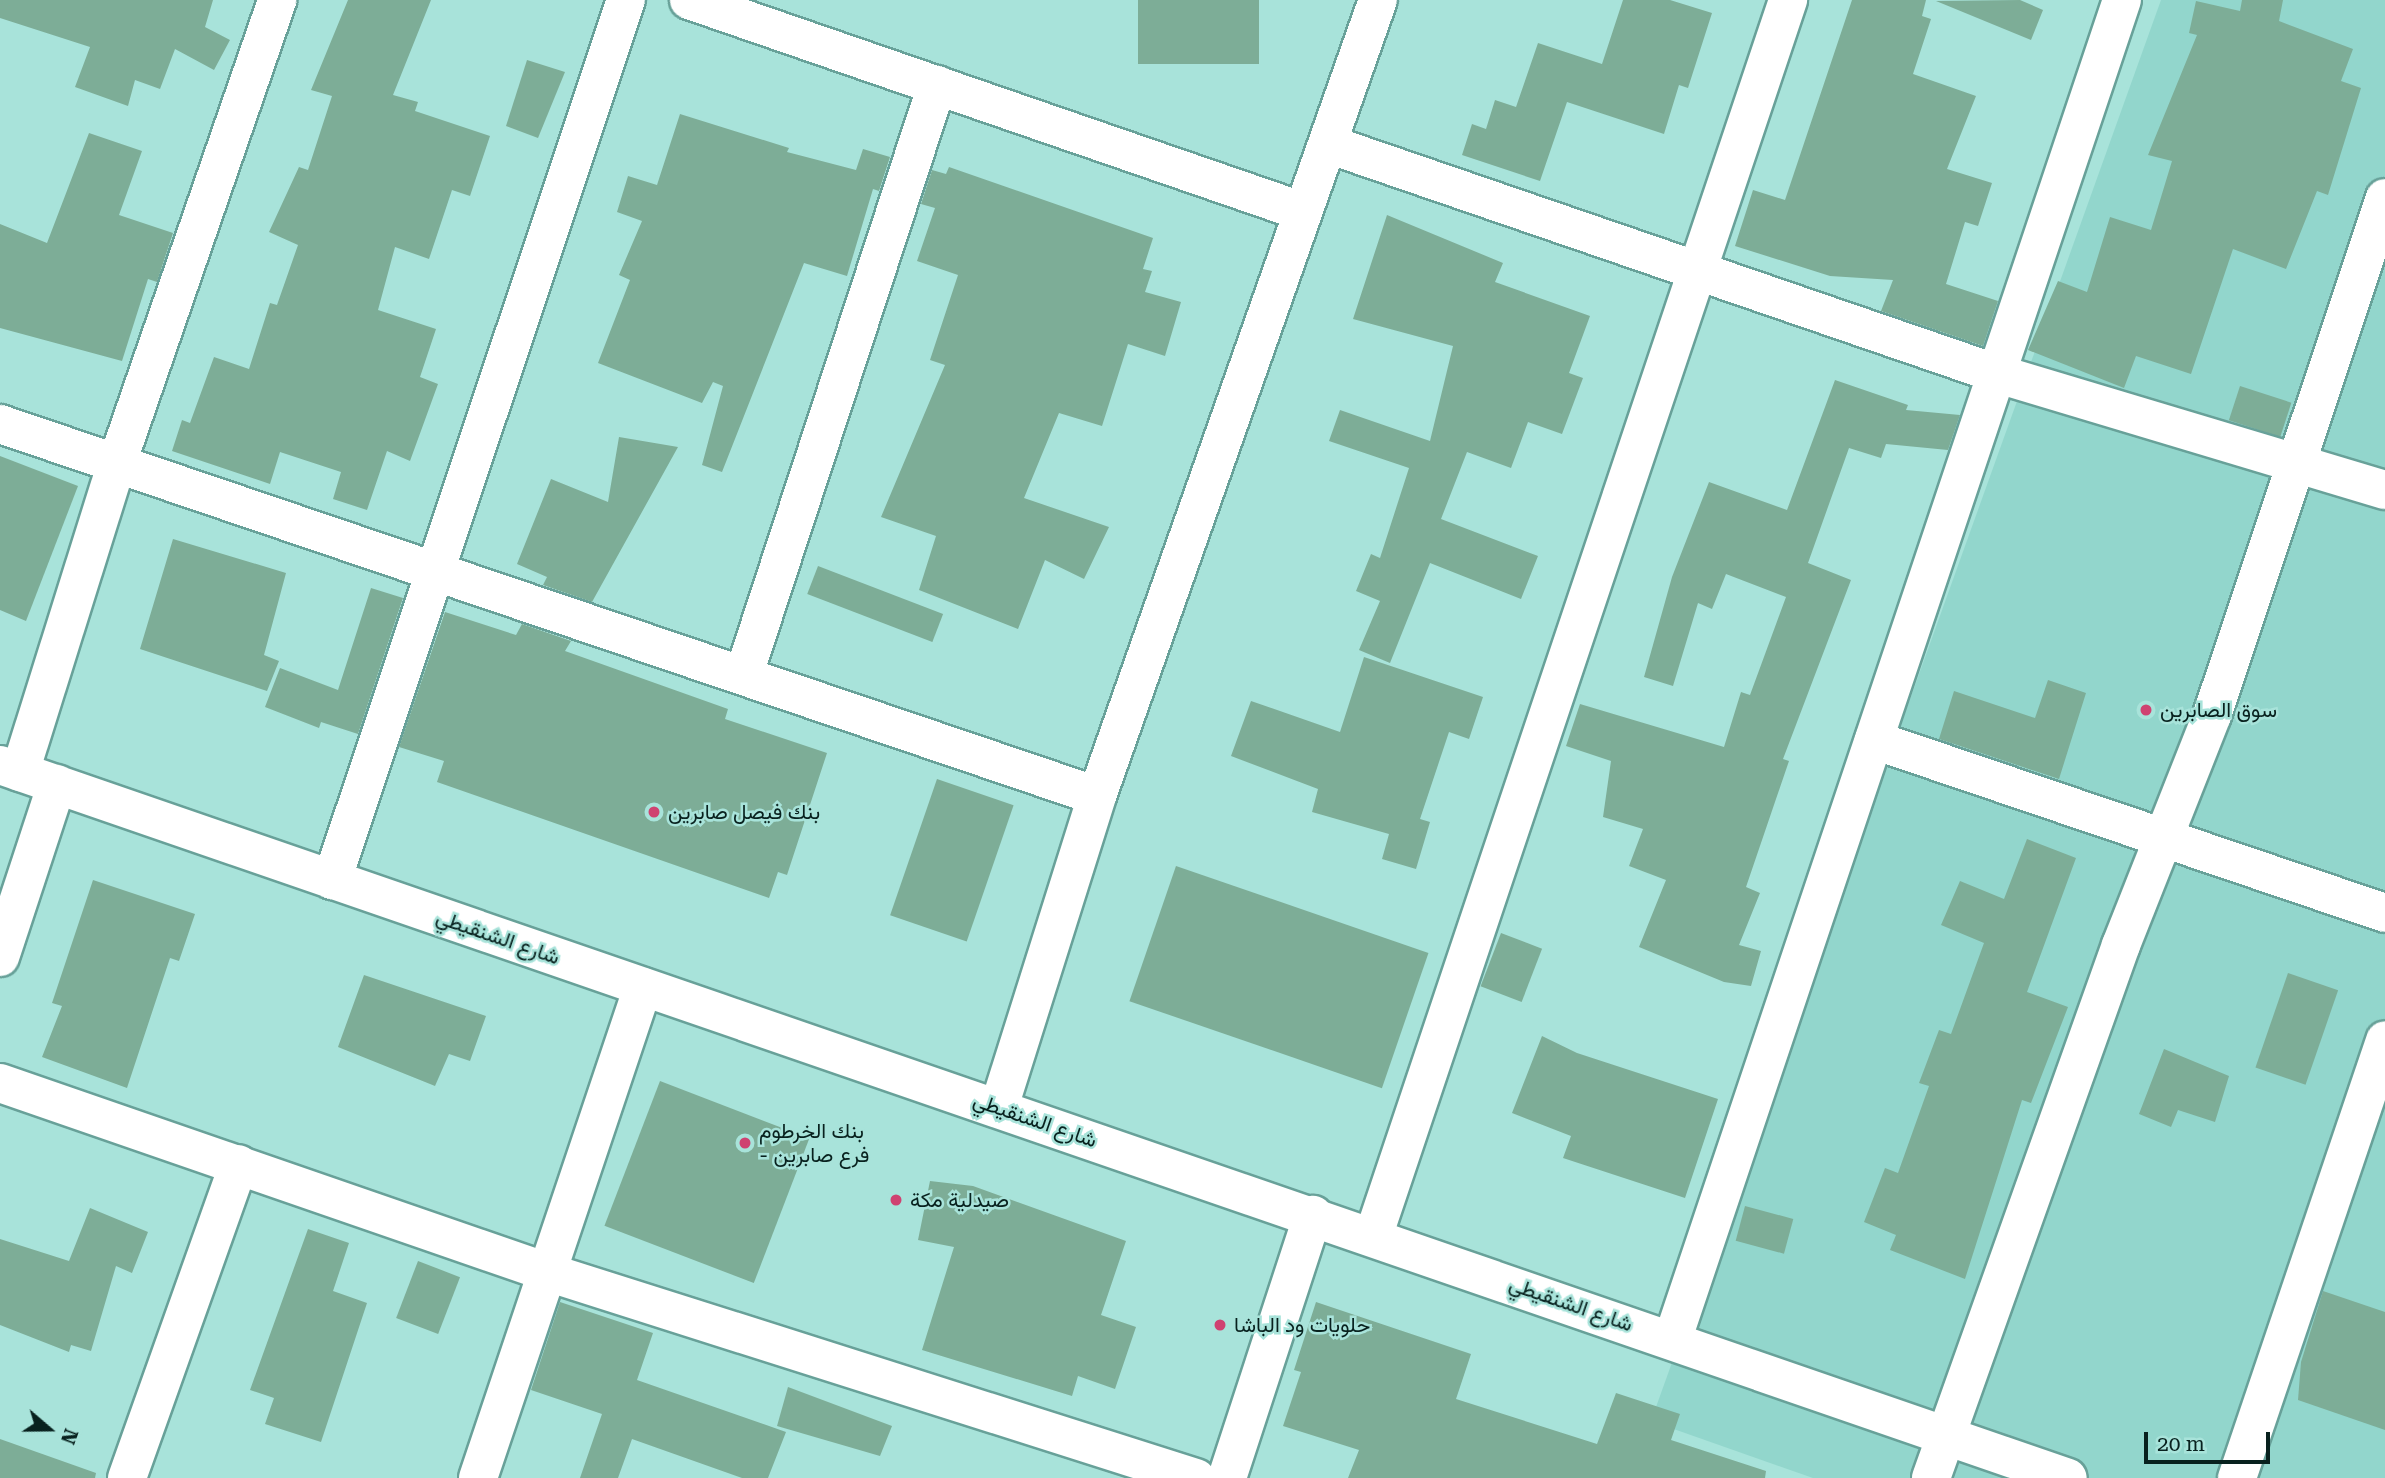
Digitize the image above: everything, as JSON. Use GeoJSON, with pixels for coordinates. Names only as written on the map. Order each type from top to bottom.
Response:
{"type":"FeatureCollection","features":[{"type":"Feature","properties":{"kind":"street"},"geometry":{"type":"LineString","coordinates":[[10,768],[276,0]]}},
{"type":"Feature","properties":{"kind":"street"},"geometry":{"type":"LineString","coordinates":[[332,880],[432,569],[625,0]]}},
{"type":"Feature","properties":{"kind":"street"},"geometry":{"type":"LineString","coordinates":[[689,0],[1301,211]]}},
{"type":"Feature","properties":{"kind":"street"},"geometry":{"type":"LineString","coordinates":[[999,1107],[1097,796],[1301,211],[1328,144],[1378,0]]}},
{"type":"Feature","properties":{"kind":"street"},"geometry":{"type":"LineString","coordinates":[[1373,1237],[1693,270],[1788,0]]}},
{"type":"Feature","properties":{"kind":"street"},"geometry":{"type":"LineString","coordinates":[[1673,1338],[2122,0]]}},
{"type":"Feature","properties":{"kind":"street"},"geometry":{"type":"LineString","coordinates":[[744,674],[937,85]]}},
{"type":"Feature","properties":{"kind":"street"},"geometry":{"type":"LineString","coordinates":[[1328,144],[1998,374],[2385,490]]}},
{"type":"Feature","properties":{"kind":"street"},"geometry":{"type":"LineString","coordinates":[[1931,1478],[2121,945],[2166,837],[2385,198]]}},
{"type":"Feature","properties":{"kind":"street"},"geometry":{"type":"LineString","coordinates":[[0,424],[744,674],[1097,796]]}},
{"type":"Feature","properties":{"kind":"street"},"geometry":{"type":"LineString","coordinates":[[1874,740],[2385,913]]}},
{"type":"Feature","properties":{"kind":"street","name":"شارع الشنقيطي"},"geometry":{"type":"LineString","coordinates":[[10,768],[1673,1338],[2068,1478]]}},
{"type":"Feature","properties":{"kind":"street"},"geometry":{"type":"LineString","coordinates":[[0,957],[57,784]]}},
{"type":"Feature","properties":{"kind":"street"},"geometry":{"type":"LineString","coordinates":[[478,1478],[643,987]]}},
{"type":"Feature","properties":{"kind":"street"},"geometry":{"type":"LineString","coordinates":[[2237,1478],[2385,1040]]}},
{"type":"Feature","properties":{"kind":"street"},"geometry":{"type":"LineString","coordinates":[[0,1083],[547,1272],[1176,1475]]}},
{"type":"Feature","properties":{"kind":"street"},"geometry":{"type":"LineString","coordinates":[[127,1478],[239,1164]]}},
{"type":"Feature","properties":{"kind":"street"},"geometry":{"type":"LineString","coordinates":[[1227,1478],[1313,1215]]}},
{"type":"Feature","properties":{"kind":"shaded area","name":"سوق الصابرين"},"geometry":{"type":"Polygon","coordinates":[[[2161,0],[2385,0],[2385,1478],[1813,1478],[1651,1421],[2161,0]]]}},
{"type":"Feature","properties":{"kind":"building"},"geometry":{"type":"Polygon","coordinates":[[[0,0],[213,0],[205,27],[230,40],[214,70],[175,49],[160,89],[135,80],[128,106],[75,87],[90,47],[0,18],[0,0]]]}},
{"type":"Feature","properties":{"kind":"building"},"geometry":{"type":"Polygon","coordinates":[[[348,0],[431,0],[393,95],[418,102],[415,111],[490,136],[470,196],[452,190],[429,259],[395,247],[378,310],[436,329],[420,377],[438,384],[410,461],[387,451],[367,510],[333,499],[341,472],[280,452],[270,484],[172,451],[182,420],[190,423],[214,357],[249,369],[270,303],[277,305],[298,245],[269,232],[299,167],[308,170],[332,96],[311,90],[348,0]]]}},
{"type":"Feature","properties":{"kind":"building"},"geometry":{"type":"Polygon","coordinates":[[[1138,0],[1259,0],[1259,64],[1138,64],[1138,0]]]}},
{"type":"Feature","properties":{"kind":"building"},"geometry":{"type":"Polygon","coordinates":[[[1623,0],[1670,0],[1712,13],[1688,88],[1679,85],[1664,134],[1567,102],[1540,181],[1462,155],[1472,124],[1486,129],[1495,100],[1516,107],[1538,43],[1602,64],[1623,0]]]}},
{"type":"Feature","properties":{"kind":"building"},"geometry":{"type":"Polygon","coordinates":[[[1852,0],[1926,0],[1922,16],[1931,19],[1913,74],[1976,96],[1947,169],[1992,183],[1978,226],[1965,222],[1946,284],[1998,301],[1983,346],[1881,311],[1893,280],[1830,276],[1735,246],[1753,190],[1785,200],[1852,0]]]}},
{"type":"Feature","properties":{"kind":"building"},"geometry":{"type":"Polygon","coordinates":[[[2020,0],[2043,10],[2031,40],[1936,1],[2020,0]]]}},
{"type":"Feature","properties":{"kind":"building"},"geometry":{"type":"Polygon","coordinates":[[[2242,0],[2283,0],[2279,21],[2353,49],[2341,81],[2361,88],[2328,195],[2317,191],[2286,269],[2233,249],[2191,374],[2136,356],[2124,388],[2028,350],[2058,281],[2087,292],[2110,217],[2151,230],[2172,161],[2148,155],[2197,35],[2189,33],[2196,1],[2240,11],[2242,0]]]}},
{"type":"Feature","properties":{"kind":"building"},"geometry":{"type":"Polygon","coordinates":[[[527,60],[565,72],[538,138],[506,126],[527,60]]]}},
{"type":"Feature","properties":{"kind":"building"},"geometry":{"type":"Polygon","coordinates":[[[680,114],[789,148],[787,152],[856,170],[863,149],[890,157],[879,191],[873,189],[847,276],[804,263],[722,472],[702,465],[723,386],[713,382],[702,403],[598,363],[630,280],[619,275],[642,221],[617,212],[628,176],[657,185],[680,114]]]}},
{"type":"Feature","properties":{"kind":"building"},"geometry":{"type":"Polygon","coordinates":[[[89,133],[142,151],[119,215],[173,233],[157,282],[148,279],[122,361],[0,328],[0,224],[47,243],[89,133]]]}},
{"type":"Feature","properties":{"kind":"building"},"geometry":{"type":"Polygon","coordinates":[[[949,167],[1153,238],[1143,269],[1152,271],[1145,292],[1181,302],[1165,356],[1128,344],[1102,426],[1059,413],[1024,498],[1109,527],[1084,579],[1045,560],[1018,629],[919,590],[936,536],[881,517],[945,365],[930,360],[958,275],[917,261],[935,208],[921,204],[932,170],[946,174],[949,167]]]}},
{"type":"Feature","properties":{"kind":"building"},"geometry":{"type":"Polygon","coordinates":[[[1387,215],[1503,263],[1495,282],[1590,316],[1569,373],[1583,378],[1562,434],[1528,422],[1511,468],[1467,452],[1441,519],[1538,556],[1521,599],[1430,563],[1390,663],[1359,650],[1380,601],[1356,591],[1371,554],[1380,558],[1409,468],[1329,441],[1340,410],[1430,441],[1453,346],[1353,319],[1387,215]]]}},
{"type":"Feature","properties":{"kind":"building"},"geometry":{"type":"Polygon","coordinates":[[[1835,380],[1908,405],[1906,410],[1960,415],[1948,450],[1886,444],[1881,458],[1849,448],[1808,563],[1851,580],[1783,759],[1789,761],[1746,887],[1760,893],[1739,945],[1761,951],[1751,986],[1724,982],[1639,947],[1666,880],[1629,866],[1643,829],[1603,817],[1611,761],[1566,746],[1580,704],[1724,747],[1741,692],[1750,695],[1786,597],[1726,574],[1712,609],[1698,603],[1673,686],[1644,677],[1672,577],[1709,482],[1787,510],[1835,380]]]}},
{"type":"Feature","properties":{"kind":"building"},"geometry":{"type":"Polygon","coordinates":[[[2240,386],[2291,403],[2280,437],[2229,420],[2240,386]]]}},
{"type":"Feature","properties":{"kind":"building"},"geometry":{"type":"Polygon","coordinates":[[[619,437],[678,447],[592,602],[543,585],[547,577],[517,564],[551,479],[608,502],[619,437]]]}},
{"type":"Feature","properties":{"kind":"building"},"geometry":{"type":"Polygon","coordinates":[[[0,456],[78,486],[26,621],[0,610],[0,456]]]}},
{"type":"Feature","properties":{"kind":"building"},"geometry":{"type":"Polygon","coordinates":[[[173,539],[286,573],[264,655],[279,661],[267,691],[140,649],[173,539]]]}},
{"type":"Feature","properties":{"kind":"building"},"geometry":{"type":"Polygon","coordinates":[[[818,566],[943,614],[932,642],[807,594],[818,566]]]}},
{"type":"Feature","properties":{"kind":"building"},"geometry":{"type":"Polygon","coordinates":[[[371,588],[403,598],[358,734],[321,722],[319,728],[265,707],[280,668],[338,690],[371,588]]]}},
{"type":"Feature","properties":{"kind":"building"},"geometry":{"type":"Polygon","coordinates":[[[445,612],[516,635],[522,624],[571,641],[565,651],[728,709],[725,719],[827,753],[787,875],[778,872],[769,898],[437,782],[444,761],[399,747],[445,612]]]}},
{"type":"Feature","properties":{"kind":"building"},"geometry":{"type":"Polygon","coordinates":[[[1364,657],[1483,697],[1469,739],[1449,732],[1420,819],[1430,822],[1416,869],[1382,859],[1389,834],[1312,812],[1318,789],[1231,756],[1251,701],[1340,732],[1364,657]]]}},
{"type":"Feature","properties":{"kind":"building"},"geometry":{"type":"Polygon","coordinates":[[[2048,680],[2086,693],[2059,779],[1939,739],[1954,691],[2035,718],[2048,680]]]}},
{"type":"Feature","properties":{"kind":"building"},"geometry":{"type":"Polygon","coordinates":[[[937,779],[1014,805],[967,942],[890,915],[937,779]]]}},
{"type":"Feature","properties":{"kind":"building"},"geometry":{"type":"Polygon","coordinates":[[[2027,839],[2076,858],[2027,992],[2068,1007],[2031,1103],[2022,1100],[1965,1279],[1890,1250],[1896,1235],[1864,1222],[1885,1168],[1898,1173],[1929,1086],[1919,1083],[1939,1030],[1951,1034],[1984,943],[1941,925],[1960,881],[2004,899],[2027,839]]]}},
{"type":"Feature","properties":{"kind":"building"},"geometry":{"type":"Polygon","coordinates":[[[1176,866],[1428,953],[1382,1088],[1129,1001],[1176,866]]]}},
{"type":"Feature","properties":{"kind":"building"},"geometry":{"type":"Polygon","coordinates":[[[93,880],[195,914],[179,961],[170,958],[127,1088],[42,1057],[62,1006],[52,1003],[93,880]]]}},
{"type":"Feature","properties":{"kind":"building"},"geometry":{"type":"Polygon","coordinates":[[[1501,933],[1542,949],[1522,1002],[1481,986],[1501,933]]]}},
{"type":"Feature","properties":{"kind":"building"},"geometry":{"type":"Polygon","coordinates":[[[2288,973],[2338,990],[2306,1085],[2255,1068],[2288,973]]]}},
{"type":"Feature","properties":{"kind":"building"},"geometry":{"type":"Polygon","coordinates":[[[364,975],[486,1016],[470,1061],[449,1054],[435,1086],[338,1047],[364,975]]]}},
{"type":"Feature","properties":{"kind":"building"},"geometry":{"type":"Polygon","coordinates":[[[1542,1036],[1577,1053],[1718,1099],[1685,1198],[1563,1158],[1571,1136],[1512,1113],[1542,1036]]]}},
{"type":"Feature","properties":{"kind":"building"},"geometry":{"type":"Polygon","coordinates":[[[2164,1049],[2229,1076],[2215,1122],[2178,1110],[2171,1127],[2139,1114],[2164,1049]]]}},
{"type":"Feature","properties":{"kind":"building"},"geometry":{"type":"Polygon","coordinates":[[[660,1081],[809,1138],[754,1283],[604,1226],[660,1081]]]}},
{"type":"Feature","properties":{"kind":"building"},"geometry":{"type":"Polygon","coordinates":[[[930,1181],[973,1186],[1126,1241],[1101,1315],[1136,1327],[1115,1389],[1078,1376],[1072,1396],[922,1350],[954,1247],[918,1240],[930,1181]]]}},
{"type":"Feature","properties":{"kind":"building"},"geometry":{"type":"Polygon","coordinates":[[[1745,1206],[1793,1219],[1784,1254],[1736,1241],[1745,1206]]]}},
{"type":"Feature","properties":{"kind":"building"},"geometry":{"type":"Polygon","coordinates":[[[90,1208],[148,1232],[132,1273],[116,1266],[91,1351],[71,1345],[69,1352],[0,1325],[0,1239],[69,1261],[90,1208]]]}},
{"type":"Feature","properties":{"kind":"building"},"geometry":{"type":"Polygon","coordinates":[[[308,1229],[349,1243],[333,1291],[367,1303],[321,1442],[265,1424],[274,1398],[250,1390],[308,1229]]]}},
{"type":"Feature","properties":{"kind":"building"},"geometry":{"type":"Polygon","coordinates":[[[418,1261],[460,1277],[438,1334],[396,1318],[418,1261]]]}},
{"type":"Feature","properties":{"kind":"building"},"geometry":{"type":"Polygon","coordinates":[[[2323,1291],[2385,1312],[2385,1430],[2298,1400],[2301,1362],[2323,1291]]]}},
{"type":"Feature","properties":{"kind":"building"},"geometry":{"type":"Polygon","coordinates":[[[560,1302],[653,1333],[637,1380],[786,1432],[768,1478],[742,1478],[632,1439],[618,1478],[580,1478],[602,1414],[531,1390],[560,1302]]]}},
{"type":"Feature","properties":{"kind":"building"},"geometry":{"type":"Polygon","coordinates":[[[1316,1302],[1471,1354],[1456,1399],[1597,1444],[1616,1393],[1680,1414],[1671,1440],[1766,1471],[1765,1478],[1348,1478],[1359,1450],[1283,1426],[1301,1372],[1294,1370],[1316,1302]]]}},
{"type":"Feature","properties":{"kind":"building"},"geometry":{"type":"Polygon","coordinates":[[[788,1387],[892,1426],[880,1456],[777,1426],[788,1387]]]}},
{"type":"Feature","properties":{"kind":"building"},"geometry":{"type":"Polygon","coordinates":[[[0,1439],[96,1473],[95,1478],[0,1478],[0,1439]]]}},
{"type":"Feature","properties":{"kind":"place","name":"سوق الصابرين"},"geometry":{"type":"Point","coordinates":[2146,710]}},
{"type":"Feature","properties":{"kind":"place","name":"بنك فيصل صابرين"},"geometry":{"type":"Point","coordinates":[654,812]}},
{"type":"Feature","properties":{"kind":"place","name":"بنك الخرطوم - فرع صابرين"},"geometry":{"type":"Point","coordinates":[745,1143]}},
{"type":"Feature","properties":{"kind":"place","name":"صيدلية مكة"},"geometry":{"type":"Point","coordinates":[896,1200]}},
{"type":"Feature","properties":{"kind":"place","name":"حلويات ود الباشا"},"geometry":{"type":"Point","coordinates":[1220,1325]}}]}
